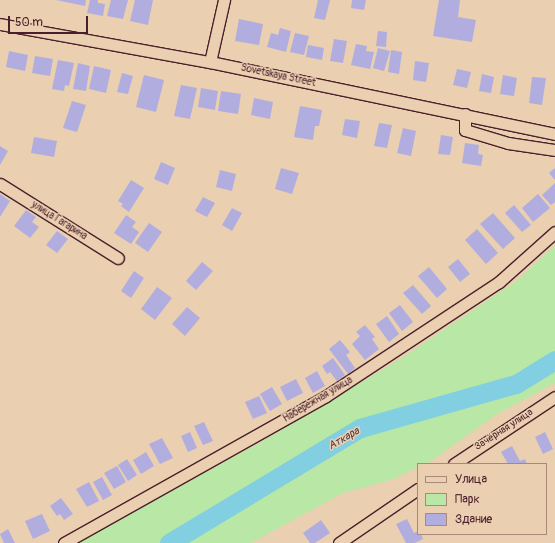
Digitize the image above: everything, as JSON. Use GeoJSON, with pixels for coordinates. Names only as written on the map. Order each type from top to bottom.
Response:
{"type":"FeatureCollection","features":[{"type":"Feature","properties":{"kind":"street"},"geometry":{"type":"LineString","coordinates":[[210,62],[224,0]]}},
{"type":"Feature","properties":{"kind":"street","name":"Sovetskaya Street"},"geometry":{"type":"LineString","coordinates":[[0,24],[210,62],[555,134]]}},
{"type":"Feature","properties":{"kind":"street"},"geometry":{"type":"LineString","coordinates":[[465,114],[465,130],[508,143],[555,150]]}},
{"type":"Feature","properties":{"kind":"street","name":"улица Гагарина"},"geometry":{"type":"LineString","coordinates":[[0,184],[118,258]]}},
{"type":"Feature","properties":{"kind":"street","name":"Набережная улица"},"geometry":{"type":"LineString","coordinates":[[64,543],[326,396],[499,282],[555,232]]}},
{"type":"Feature","properties":{"kind":"street","name":"Зачёрная улица"},"geometry":{"type":"LineString","coordinates":[[456,463],[555,397]]}},
{"type":"Feature","properties":{"kind":"street"},"geometry":{"type":"LineString","coordinates":[[339,543],[417,490]]}},
{"type":"Feature","properties":{"kind":"green space"},"geometry":{"type":"Polygon","coordinates":[[[555,245],[555,383],[499,413],[428,463],[417,463],[417,468],[394,479],[343,493],[251,543],[78,543],[266,439],[400,359],[516,281],[555,245]]]}},
{"type":"Feature","properties":{"kind":"building"},"geometry":{"type":"Polygon","coordinates":[[[56,0],[86,0],[85,6],[56,0]]]}},
{"type":"Feature","properties":{"kind":"building"},"geometry":{"type":"Polygon","coordinates":[[[90,0],[98,0],[98,3],[105,4],[103,16],[87,13],[90,0]]]}},
{"type":"Feature","properties":{"kind":"building"},"geometry":{"type":"Polygon","coordinates":[[[111,0],[128,0],[123,19],[107,16],[111,0]]]}},
{"type":"Feature","properties":{"kind":"building"},"geometry":{"type":"Polygon","coordinates":[[[135,0],[153,0],[148,25],[130,21],[135,0]]]}},
{"type":"Feature","properties":{"kind":"building"},"geometry":{"type":"Polygon","coordinates":[[[318,0],[330,0],[325,20],[314,18],[318,0]]]}},
{"type":"Feature","properties":{"kind":"building"},"geometry":{"type":"Polygon","coordinates":[[[352,0],[366,0],[364,10],[351,8],[352,0]]]}},
{"type":"Feature","properties":{"kind":"building"},"geometry":{"type":"Polygon","coordinates":[[[439,0],[460,0],[458,17],[476,20],[472,42],[433,36],[439,0]]]}},
{"type":"Feature","properties":{"kind":"building"},"geometry":{"type":"Polygon","coordinates":[[[239,19],[263,24],[259,45],[235,41],[239,19]]]}},
{"type":"Feature","properties":{"kind":"building"},"geometry":{"type":"Polygon","coordinates":[[[280,28],[291,31],[286,52],[267,47],[271,33],[278,35],[280,28]]]}},
{"type":"Feature","properties":{"kind":"building"},"geometry":{"type":"Polygon","coordinates":[[[378,31],[387,32],[386,47],[376,46],[378,31]]]}},
{"type":"Feature","properties":{"kind":"building"},"geometry":{"type":"Polygon","coordinates":[[[295,33],[309,36],[304,55],[290,52],[295,33]]]}},
{"type":"Feature","properties":{"kind":"building"},"geometry":{"type":"Polygon","coordinates":[[[334,39],[347,41],[343,63],[330,61],[334,39]]]}},
{"type":"Feature","properties":{"kind":"building"},"geometry":{"type":"Polygon","coordinates":[[[356,44],[367,46],[366,51],[374,52],[370,69],[351,65],[356,44]]]}},
{"type":"Feature","properties":{"kind":"building"},"geometry":{"type":"Polygon","coordinates":[[[308,45],[324,48],[322,60],[306,57],[308,45]]]}},
{"type":"Feature","properties":{"kind":"building"},"geometry":{"type":"Polygon","coordinates":[[[378,48],[390,51],[384,71],[373,68],[378,48]]]}},
{"type":"Feature","properties":{"kind":"building"},"geometry":{"type":"Polygon","coordinates":[[[391,50],[402,52],[399,74],[388,72],[391,50]]]}},
{"type":"Feature","properties":{"kind":"building"},"geometry":{"type":"Polygon","coordinates":[[[9,51],[28,55],[25,71],[6,67],[9,51]]]}},
{"type":"Feature","properties":{"kind":"building"},"geometry":{"type":"Polygon","coordinates":[[[35,56],[53,59],[50,76],[32,73],[35,56]]]}},
{"type":"Feature","properties":{"kind":"building"},"geometry":{"type":"Polygon","coordinates":[[[58,60],[74,63],[69,86],[65,85],[64,91],[52,89],[58,60]]]}},
{"type":"Feature","properties":{"kind":"building"},"geometry":{"type":"Polygon","coordinates":[[[415,61],[429,63],[426,82],[413,80],[415,61]]]}},
{"type":"Feature","properties":{"kind":"building"},"geometry":{"type":"Polygon","coordinates":[[[78,63],[90,66],[86,91],[73,89],[78,63]]]}},
{"type":"Feature","properties":{"kind":"building"},"geometry":{"type":"Polygon","coordinates":[[[94,66],[111,70],[106,93],[89,89],[94,66]]]}},
{"type":"Feature","properties":{"kind":"building"},"geometry":{"type":"Polygon","coordinates":[[[457,69],[471,72],[467,88],[453,85],[457,69]]]}},
{"type":"Feature","properties":{"kind":"building"},"geometry":{"type":"Polygon","coordinates":[[[122,73],[133,76],[128,94],[117,92],[122,73]]]}},
{"type":"Feature","properties":{"kind":"building"},"geometry":{"type":"Polygon","coordinates":[[[482,74],[494,77],[491,93],[479,91],[482,74]]]}},
{"type":"Feature","properties":{"kind":"building"},"geometry":{"type":"Polygon","coordinates":[[[144,75],[164,80],[156,112],[136,107],[144,75]]]}},
{"type":"Feature","properties":{"kind":"building"},"geometry":{"type":"Polygon","coordinates":[[[503,75],[517,78],[514,96],[500,94],[503,75]]]}},
{"type":"Feature","properties":{"kind":"building"},"geometry":{"type":"Polygon","coordinates":[[[532,77],[546,78],[542,105],[529,103],[532,77]]]}},
{"type":"Feature","properties":{"kind":"building"},"geometry":{"type":"Polygon","coordinates":[[[181,85],[197,88],[190,119],[174,116],[181,85]]]}},
{"type":"Feature","properties":{"kind":"building"},"geometry":{"type":"Polygon","coordinates":[[[201,88],[218,91],[215,110],[198,107],[201,88]]]}},
{"type":"Feature","properties":{"kind":"building"},"geometry":{"type":"Polygon","coordinates":[[[221,91],[241,94],[238,114],[218,111],[221,91]]]}},
{"type":"Feature","properties":{"kind":"building"},"geometry":{"type":"Polygon","coordinates":[[[254,98],[273,102],[270,119],[251,115],[254,98]]]}},
{"type":"Feature","properties":{"kind":"building"},"geometry":{"type":"Polygon","coordinates":[[[72,101],[86,105],[77,132],[63,128],[72,101]]]}},
{"type":"Feature","properties":{"kind":"building"},"geometry":{"type":"Polygon","coordinates":[[[300,106],[322,110],[319,126],[315,126],[313,140],[294,137],[300,106]]]}},
{"type":"Feature","properties":{"kind":"building"},"geometry":{"type":"Polygon","coordinates":[[[345,119],[360,121],[357,138],[342,135],[345,119]]]}},
{"type":"Feature","properties":{"kind":"building"},"geometry":{"type":"Polygon","coordinates":[[[379,123],[392,125],[387,148],[374,146],[379,123]]]}},
{"type":"Feature","properties":{"kind":"building"},"geometry":{"type":"Polygon","coordinates":[[[403,128],[416,131],[411,156],[397,153],[403,128]]]}},
{"type":"Feature","properties":{"kind":"building"},"geometry":{"type":"Polygon","coordinates":[[[441,135],[453,137],[450,155],[438,154],[441,135]]]}},
{"type":"Feature","properties":{"kind":"building"},"geometry":{"type":"Polygon","coordinates":[[[34,137],[57,141],[54,157],[31,153],[34,137]]]}},
{"type":"Feature","properties":{"kind":"building"},"geometry":{"type":"Polygon","coordinates":[[[465,143],[479,145],[478,154],[483,155],[481,166],[462,163],[465,143]]]}},
{"type":"Feature","properties":{"kind":"building"},"geometry":{"type":"Polygon","coordinates":[[[0,146],[8,151],[0,165],[0,146]]]}},
{"type":"Feature","properties":{"kind":"building"},"geometry":{"type":"Polygon","coordinates":[[[161,162],[175,168],[168,185],[154,179],[161,162]]]}},
{"type":"Feature","properties":{"kind":"building"},"geometry":{"type":"Polygon","coordinates":[[[281,168],[299,173],[292,194],[275,189],[281,168]]]}},
{"type":"Feature","properties":{"kind":"building"},"geometry":{"type":"Polygon","coordinates":[[[555,168],[555,180],[549,173],[555,168]]]}},
{"type":"Feature","properties":{"kind":"building"},"geometry":{"type":"Polygon","coordinates":[[[220,170],[236,174],[232,191],[216,187],[220,170]]]}},
{"type":"Feature","properties":{"kind":"building"},"geometry":{"type":"Polygon","coordinates":[[[131,180],[144,188],[129,212],[121,206],[123,204],[118,201],[131,180]]]}},
{"type":"Feature","properties":{"kind":"building"},"geometry":{"type":"Polygon","coordinates":[[[555,183],[555,202],[551,205],[542,195],[555,183]]]}},
{"type":"Feature","properties":{"kind":"building"},"geometry":{"type":"Polygon","coordinates":[[[0,194],[10,201],[0,217],[0,194]]]}},
{"type":"Feature","properties":{"kind":"building"},"geometry":{"type":"Polygon","coordinates":[[[538,194],[550,208],[533,222],[522,208],[538,194]]]}},
{"type":"Feature","properties":{"kind":"building"},"geometry":{"type":"Polygon","coordinates":[[[203,197],[215,203],[207,217],[195,211],[203,197]]]}},
{"type":"Feature","properties":{"kind":"building"},"geometry":{"type":"Polygon","coordinates":[[[514,205],[531,225],[522,232],[505,213],[514,205]]]}},
{"type":"Feature","properties":{"kind":"building"},"geometry":{"type":"Polygon","coordinates":[[[232,208],[242,213],[232,231],[222,225],[232,208]]]}},
{"type":"Feature","properties":{"kind":"building"},"geometry":{"type":"Polygon","coordinates":[[[26,210],[36,217],[32,222],[39,227],[30,238],[14,226],[26,210]]]}},
{"type":"Feature","properties":{"kind":"building"},"geometry":{"type":"Polygon","coordinates":[[[493,213],[515,238],[503,249],[480,224],[493,213]]]}},
{"type":"Feature","properties":{"kind":"building"},"geometry":{"type":"Polygon","coordinates":[[[126,215],[136,222],[132,227],[139,232],[131,244],[114,233],[126,215]]]}},
{"type":"Feature","properties":{"kind":"building"},"geometry":{"type":"Polygon","coordinates":[[[149,223],[162,232],[148,252],[135,243],[149,223]]]}},
{"type":"Feature","properties":{"kind":"building"},"geometry":{"type":"Polygon","coordinates":[[[477,229],[498,253],[486,264],[465,240],[477,229]]]}},
{"type":"Feature","properties":{"kind":"building"},"geometry":{"type":"Polygon","coordinates":[[[57,231],[68,239],[57,253],[46,245],[57,231]]]}},
{"type":"Feature","properties":{"kind":"building"},"geometry":{"type":"Polygon","coordinates":[[[458,259],[470,274],[460,282],[448,267],[458,259]]]}},
{"type":"Feature","properties":{"kind":"building"},"geometry":{"type":"Polygon","coordinates":[[[202,262],[213,271],[196,290],[186,281],[202,262]]]}},
{"type":"Feature","properties":{"kind":"building"},"geometry":{"type":"Polygon","coordinates":[[[429,267],[447,289],[437,298],[418,276],[429,267]]]}},
{"type":"Feature","properties":{"kind":"building"},"geometry":{"type":"Polygon","coordinates":[[[134,271],[144,278],[131,298],[121,291],[134,271]]]}},
{"type":"Feature","properties":{"kind":"building"},"geometry":{"type":"Polygon","coordinates":[[[413,285],[431,306],[422,314],[403,293],[413,285]]]}},
{"type":"Feature","properties":{"kind":"building"},"geometry":{"type":"Polygon","coordinates":[[[157,287],[172,298],[155,320],[141,309],[157,287]]]}},
{"type":"Feature","properties":{"kind":"building"},"geometry":{"type":"Polygon","coordinates":[[[400,305],[413,322],[402,331],[389,313],[400,305]]]}},
{"type":"Feature","properties":{"kind":"building"},"geometry":{"type":"Polygon","coordinates":[[[187,307],[200,318],[185,336],[172,324],[187,307]]]}},
{"type":"Feature","properties":{"kind":"building"},"geometry":{"type":"Polygon","coordinates":[[[387,316],[399,334],[389,342],[376,324],[387,316]]]}},
{"type":"Feature","properties":{"kind":"building"},"geometry":{"type":"Polygon","coordinates":[[[365,325],[375,337],[372,339],[379,349],[365,360],[352,344],[360,336],[356,332],[365,325]]]}},
{"type":"Feature","properties":{"kind":"building"},"geometry":{"type":"Polygon","coordinates":[[[340,340],[350,352],[346,355],[355,368],[348,374],[329,349],[340,340]]]}},
{"type":"Feature","properties":{"kind":"building"},"geometry":{"type":"Polygon","coordinates":[[[333,358],[345,375],[337,381],[330,372],[327,374],[322,366],[333,358]]]}},
{"type":"Feature","properties":{"kind":"building"},"geometry":{"type":"Polygon","coordinates":[[[317,371],[325,386],[313,393],[305,378],[317,371]]]}},
{"type":"Feature","properties":{"kind":"building"},"geometry":{"type":"Polygon","coordinates":[[[296,379],[303,393],[287,401],[280,387],[296,379]]]}},
{"type":"Feature","properties":{"kind":"building"},"geometry":{"type":"Polygon","coordinates":[[[272,387],[282,404],[270,411],[260,394],[272,387]]]}},
{"type":"Feature","properties":{"kind":"building"},"geometry":{"type":"Polygon","coordinates":[[[259,396],[267,413],[253,419],[245,402],[259,396]]]}},
{"type":"Feature","properties":{"kind":"building"},"geometry":{"type":"Polygon","coordinates":[[[204,422],[213,441],[203,445],[194,426],[204,422]]]}},
{"type":"Feature","properties":{"kind":"building"},"geometry":{"type":"Polygon","coordinates":[[[190,432],[197,448],[188,452],[181,436],[190,432]]]}},
{"type":"Feature","properties":{"kind":"building"},"geometry":{"type":"Polygon","coordinates":[[[545,432],[553,449],[543,454],[535,437],[545,432]]]}},
{"type":"Feature","properties":{"kind":"building"},"geometry":{"type":"Polygon","coordinates":[[[162,438],[173,458],[160,464],[149,444],[162,438]]]}},
{"type":"Feature","properties":{"kind":"building"},"geometry":{"type":"Polygon","coordinates":[[[512,446],[520,461],[525,459],[527,463],[507,463],[501,452],[512,446]]]}},
{"type":"Feature","properties":{"kind":"building"},"geometry":{"type":"Polygon","coordinates":[[[146,452],[154,466],[141,474],[133,460],[146,452]]]}},
{"type":"Feature","properties":{"kind":"building"},"geometry":{"type":"Polygon","coordinates":[[[127,459],[137,475],[128,481],[118,465],[127,459]]]}},
{"type":"Feature","properties":{"kind":"building"},"geometry":{"type":"Polygon","coordinates":[[[117,466],[126,482],[114,489],[104,473],[117,466]]]}},
{"type":"Feature","properties":{"kind":"building"},"geometry":{"type":"Polygon","coordinates":[[[102,477],[112,495],[103,500],[93,482],[102,477]]]}},
{"type":"Feature","properties":{"kind":"building"},"geometry":{"type":"Polygon","coordinates":[[[89,482],[99,501],[87,507],[76,489],[89,482]]]}},
{"type":"Feature","properties":{"kind":"building"},"geometry":{"type":"Polygon","coordinates":[[[61,498],[73,514],[64,520],[60,514],[57,516],[50,506],[61,498]]]}},
{"type":"Feature","properties":{"kind":"building"},"geometry":{"type":"Polygon","coordinates":[[[42,514],[50,531],[33,539],[25,521],[42,514]]]}},
{"type":"Feature","properties":{"kind":"building"},"geometry":{"type":"Polygon","coordinates":[[[407,519],[414,533],[417,532],[417,535],[421,535],[423,539],[415,543],[406,543],[396,524],[407,519]]]}},
{"type":"Feature","properties":{"kind":"building"},"geometry":{"type":"Polygon","coordinates":[[[321,520],[330,533],[315,543],[310,543],[303,533],[321,520]]]}},
{"type":"Feature","properties":{"kind":"building"},"geometry":{"type":"Polygon","coordinates":[[[8,529],[15,543],[4,543],[0,534],[8,529]]]}},
{"type":"Feature","properties":{"kind":"waterway","name":"Аткара"},"geometry":{"type":"LineString","coordinates":[[169,543],[360,428],[516,384],[555,360]]}}]}
